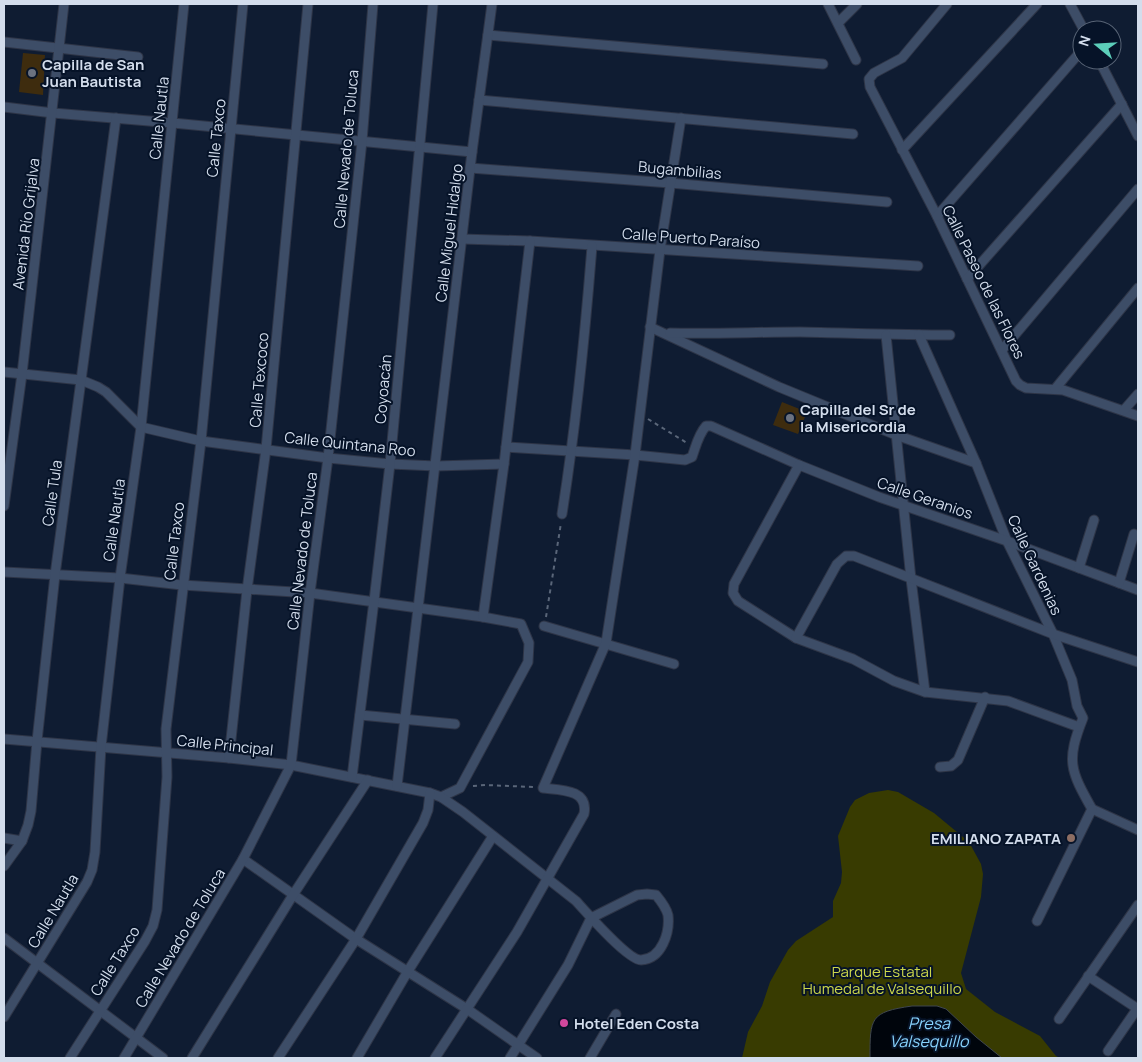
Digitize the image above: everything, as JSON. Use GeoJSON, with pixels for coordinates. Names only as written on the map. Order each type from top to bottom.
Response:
{"type":"FeatureCollection","features":[{"type":"Feature","properties":{"kind":"street","name":"Avenida Río Grijalva"},"geometry":{"type":"LineString","coordinates":[[4,506],[22,374],[64,4]]}},
{"type":"Feature","properties":{"kind":"street","name":"Calle Nautla"},"geometry":{"type":"LineString","coordinates":[[4,1017],[38,964],[87,882],[92,870],[95,852],[100,747],[120,578],[141,427],[184,4]]}},
{"type":"Feature","properties":{"kind":"street","name":"Calle Taxco"},"geometry":{"type":"LineString","coordinates":[[70,1058],[145,941],[153,926],[157,910],[167,777],[166,729],[200,440],[243,4]]}},
{"type":"Feature","properties":{"kind":"street","name":"Calle Texcoco"},"geometry":{"type":"LineString","coordinates":[[230,758],[247,590],[266,449],[308,4]]}},
{"type":"Feature","properties":{"kind":"street","name":"Calle Nevado de Toluca"},"geometry":{"type":"LineString","coordinates":[[124,1058],[243,859],[291,765],[310,593],[328,458],[362,141],[373,4]]}},
{"type":"Feature","properties":{"kind":"street","name":"Coyoacán"},"geometry":{"type":"LineString","coordinates":[[352,776],[390,464],[433,4]]}},
{"type":"Feature","properties":{"kind":"street","name":"Calle Miguel Hidalgo"},"geometry":{"type":"LineString","coordinates":[[419,608],[470,168],[492,4]]}},
{"type":"Feature","properties":{"kind":"street"},"geometry":{"type":"LineString","coordinates":[[828,4],[856,60]]}},
{"type":"Feature","properties":{"kind":"street"},"geometry":{"type":"LineString","coordinates":[[838,23],[857,4]]}},
{"type":"Feature","properties":{"kind":"street","name":"Calle Paseo de las Flores"},"geometry":{"type":"LineString","coordinates":[[947,4],[902,58],[874,73],[869,79],[870,87],[937,216],[1016,381],[1026,388],[1063,390],[1138,416]]}},
{"type":"Feature","properties":{"kind":"street"},"geometry":{"type":"LineString","coordinates":[[902,150],[1038,4]]}},
{"type":"Feature","properties":{"kind":"street"},"geometry":{"type":"LineString","coordinates":[[1070,4],[1079,20]]}},
{"type":"Feature","properties":{"kind":"street"},"geometry":{"type":"LineString","coordinates":[[488,35],[823,64]]}},
{"type":"Feature","properties":{"kind":"street"},"geometry":{"type":"LineString","coordinates":[[4,42],[138,57]]}},
{"type":"Feature","properties":{"kind":"street"},"geometry":{"type":"LineString","coordinates":[[937,216],[1072,61]]}},
{"type":"Feature","properties":{"kind":"street"},"geometry":{"type":"LineString","coordinates":[[1104,70],[1138,136]]}},
{"type":"Feature","properties":{"kind":"street"},"geometry":{"type":"LineString","coordinates":[[479,100],[853,134]]}},
{"type":"Feature","properties":{"kind":"street"},"geometry":{"type":"LineString","coordinates":[[967,279],[1122,104]]}},
{"type":"Feature","properties":{"kind":"street"},"geometry":{"type":"LineString","coordinates":[[4,107],[472,152]]}},
{"type":"Feature","properties":{"kind":"street","name":"Calle Tula"},"geometry":{"type":"LineString","coordinates":[[4,866],[22,841],[32,812],[37,741],[55,575],[116,118]]}},
{"type":"Feature","properties":{"kind":"street"},"geometry":{"type":"LineString","coordinates":[[435,1058],[518,932],[579,824],[585,806],[581,798],[576,794],[543,788],[606,643],[635,455],[660,250],[681,118]]}},
{"type":"Feature","properties":{"kind":"street","name":"Bugambilias"},"geometry":{"type":"LineString","coordinates":[[470,168],[887,202]]}},
{"type":"Feature","properties":{"kind":"street"},"geometry":{"type":"LineString","coordinates":[[1002,350],[1138,189]]}},
{"type":"Feature","properties":{"kind":"street","name":"Calle Puerto Paraíso"},"geometry":{"type":"LineString","coordinates":[[462,239],[918,266]]}},
{"type":"Feature","properties":{"kind":"street"},"geometry":{"type":"LineString","coordinates":[[484,617],[530,242]]}},
{"type":"Feature","properties":{"kind":"street"},"geometry":{"type":"LineString","coordinates":[[562,514],[572,451],[586,329],[592,246]]}},
{"type":"Feature","properties":{"kind":"street"},"geometry":{"type":"LineString","coordinates":[[1055,389],[1138,288]]}},
{"type":"Feature","properties":{"kind":"street"},"geometry":{"type":"LineString","coordinates":[[650,326],[779,388],[896,435],[976,462]]}},
{"type":"Feature","properties":{"kind":"street"},"geometry":{"type":"LineString","coordinates":[[664,333],[742,334],[799,332],[950,335]]}},
{"type":"Feature","properties":{"kind":"street"},"geometry":{"type":"LineString","coordinates":[[886,335],[911,579],[925,692]]}},
{"type":"Feature","properties":{"kind":"street","name":"Calle Gardenias"},"geometry":{"type":"LineString","coordinates":[[919,335],[976,462],[1007,541],[1053,634],[1072,680],[1077,706],[1083,718],[1072,755],[1074,775],[1092,809]]}},
{"type":"Feature","properties":{"kind":"street"},"geometry":{"type":"LineString","coordinates":[[4,372],[81,380],[106,392],[141,427]]}},
{"type":"Feature","properties":{"kind":"street"},"geometry":{"type":"LineString","coordinates":[[1124,410],[1138,394]]}},
{"type":"Feature","properties":{"kind":"street","name":"Calle Geranios"},"geometry":{"type":"LineString","coordinates":[[695,448],[697,440],[706,426],[711,426],[799,465],[903,505],[1007,541],[1138,590]]}},
{"type":"Feature","properties":{"kind":"street","name":"Calle Quintana Roo"},"geometry":{"type":"LineString","coordinates":[[141,427],[200,440],[328,458],[436,466],[504,464]]}},
{"type":"Feature","properties":{"kind":"street"},"geometry":{"type":"LineString","coordinates":[[506,447],[685,460],[692,457],[695,448]]}},
{"type":"Feature","properties":{"kind":"street"},"geometry":{"type":"LineString","coordinates":[[799,465],[734,584],[733,593],[738,601],[796,638],[853,659],[894,681],[925,692],[1008,701],[1079,727]]}},
{"type":"Feature","properties":{"kind":"street"},"geometry":{"type":"LineString","coordinates":[[1079,568],[1094,520]]}},
{"type":"Feature","properties":{"kind":"street"},"geometry":{"type":"LineString","coordinates":[[1119,583],[1134,534]]}},
{"type":"Feature","properties":{"kind":"street"},"geometry":{"type":"LineString","coordinates":[[796,638],[837,564],[846,556],[854,556],[1053,634],[1138,662]]}},
{"type":"Feature","properties":{"kind":"street"},"geometry":{"type":"LineString","coordinates":[[4,572],[120,578],[182,585],[310,593],[484,617],[521,624],[529,643],[528,662],[460,788],[441,797]]}},
{"type":"Feature","properties":{"kind":"street"},"geometry":{"type":"LineString","coordinates":[[397,786],[419,608]]}},
{"type":"Feature","properties":{"kind":"street"},"geometry":{"type":"LineString","coordinates":[[544,626],[674,664]]}},
{"type":"Feature","properties":{"kind":"street"},"geometry":{"type":"LineString","coordinates":[[940,767],[951,766],[958,760],[985,698]]}},
{"type":"Feature","properties":{"kind":"street"},"geometry":{"type":"LineString","coordinates":[[360,715],[455,724]]}},
{"type":"Feature","properties":{"kind":"street","name":"Calle Principal"},"geometry":{"type":"LineString","coordinates":[[4,739],[291,765],[430,793],[441,797],[463,812],[576,901],[591,918],[630,956],[640,960],[651,956],[660,949],[666,939],[668,913],[656,895],[637,895],[591,918]]}},
{"type":"Feature","properties":{"kind":"street"},"geometry":{"type":"LineString","coordinates":[[192,1058],[293,895],[368,780]]}},
{"type":"Feature","properties":{"kind":"street"},"geometry":{"type":"LineString","coordinates":[[278,1058],[356,939],[423,823],[428,810],[430,793]]}},
{"type":"Feature","properties":{"kind":"street"},"geometry":{"type":"LineString","coordinates":[[1037,921],[1092,809],[1138,830]]}},
{"type":"Feature","properties":{"kind":"street"},"geometry":{"type":"LineString","coordinates":[[357,1058],[408,971],[493,836]]}},
{"type":"Feature","properties":{"kind":"street"},"geometry":{"type":"LineString","coordinates":[[4,838],[22,841]]}},
{"type":"Feature","properties":{"kind":"street"},"geometry":{"type":"LineString","coordinates":[[243,859],[356,939],[467,1009],[537,1058]]}},
{"type":"Feature","properties":{"kind":"street"},"geometry":{"type":"LineString","coordinates":[[1059,1018],[1138,905]]}},
{"type":"Feature","properties":{"kind":"street"},"geometry":{"type":"LineString","coordinates":[[510,1058],[568,965],[591,918]]}},
{"type":"Feature","properties":{"kind":"street"},"geometry":{"type":"LineString","coordinates":[[4,938],[163,1058]]}},
{"type":"Feature","properties":{"kind":"street"},"geometry":{"type":"LineString","coordinates":[[1088,976],[1138,1009],[1108,1051]]}},
{"type":"Feature","properties":{"kind":"street"},"geometry":{"type":"LineString","coordinates":[[590,1058],[616,1014]]}},
{"type":"Feature","properties":{"kind":"path"},"geometry":{"type":"LineString","coordinates":[[640,414],[695,448]]}},
{"type":"Feature","properties":{"kind":"path"},"geometry":{"type":"LineString","coordinates":[[544,626],[562,514]]}},
{"type":"Feature","properties":{"kind":"path"},"geometry":{"type":"LineString","coordinates":[[460,788],[485,785],[543,788]]}},
{"type":"Feature","properties":{"kind":"green space","name":"Parque Estatal Humedal de Valsequillo"},"geometry":{"type":"Polygon","coordinates":[[[888,790],[898,792],[934,813],[969,842],[981,864],[983,874],[981,897],[961,973],[966,989],[995,1012],[1040,1036],[1056,1056],[1060,1058],[742,1058],[748,1032],[762,1006],[770,982],[788,950],[796,941],[833,917],[833,901],[841,883],[842,872],[838,836],[850,807],[855,800],[869,793],[888,790]]]}},
{"type":"Feature","properties":{"kind":"water","name":"Presa Valsequillo"},"geometry":{"type":"Polygon","coordinates":[[[912,1006],[937,1006],[946,1009],[1002,1058],[870,1058],[872,1026],[875,1019],[888,1011],[912,1006]]]}},
{"type":"Feature","properties":{"kind":"building","name":"Capilla de San Juan Bautista"},"geometry":{"type":"Polygon","coordinates":[[[23,53],[45,55],[43,95],[19,92],[23,53]]]}},
{"type":"Feature","properties":{"kind":"building","name":"Capilla del Sr de la Misericordia"},"geometry":{"type":"Polygon","coordinates":[[[782,402],[807,412],[798,434],[773,425],[782,402]]]}},
{"type":"Feature","properties":{"kind":"place","name":"Capilla de San Juan Bautista"},"geometry":{"type":"Point","coordinates":[32,73]}},
{"type":"Feature","properties":{"kind":"place","name":"Capilla del Sr de la Misericordia"},"geometry":{"type":"Point","coordinates":[790,418]}},
{"type":"Feature","properties":{"kind":"place","name":"EMILIANO ZAPATA"},"geometry":{"type":"Point","coordinates":[1071,838]}},
{"type":"Feature","properties":{"kind":"place","name":"Hotel Eden Costa"},"geometry":{"type":"Point","coordinates":[564,1023]}}]}
